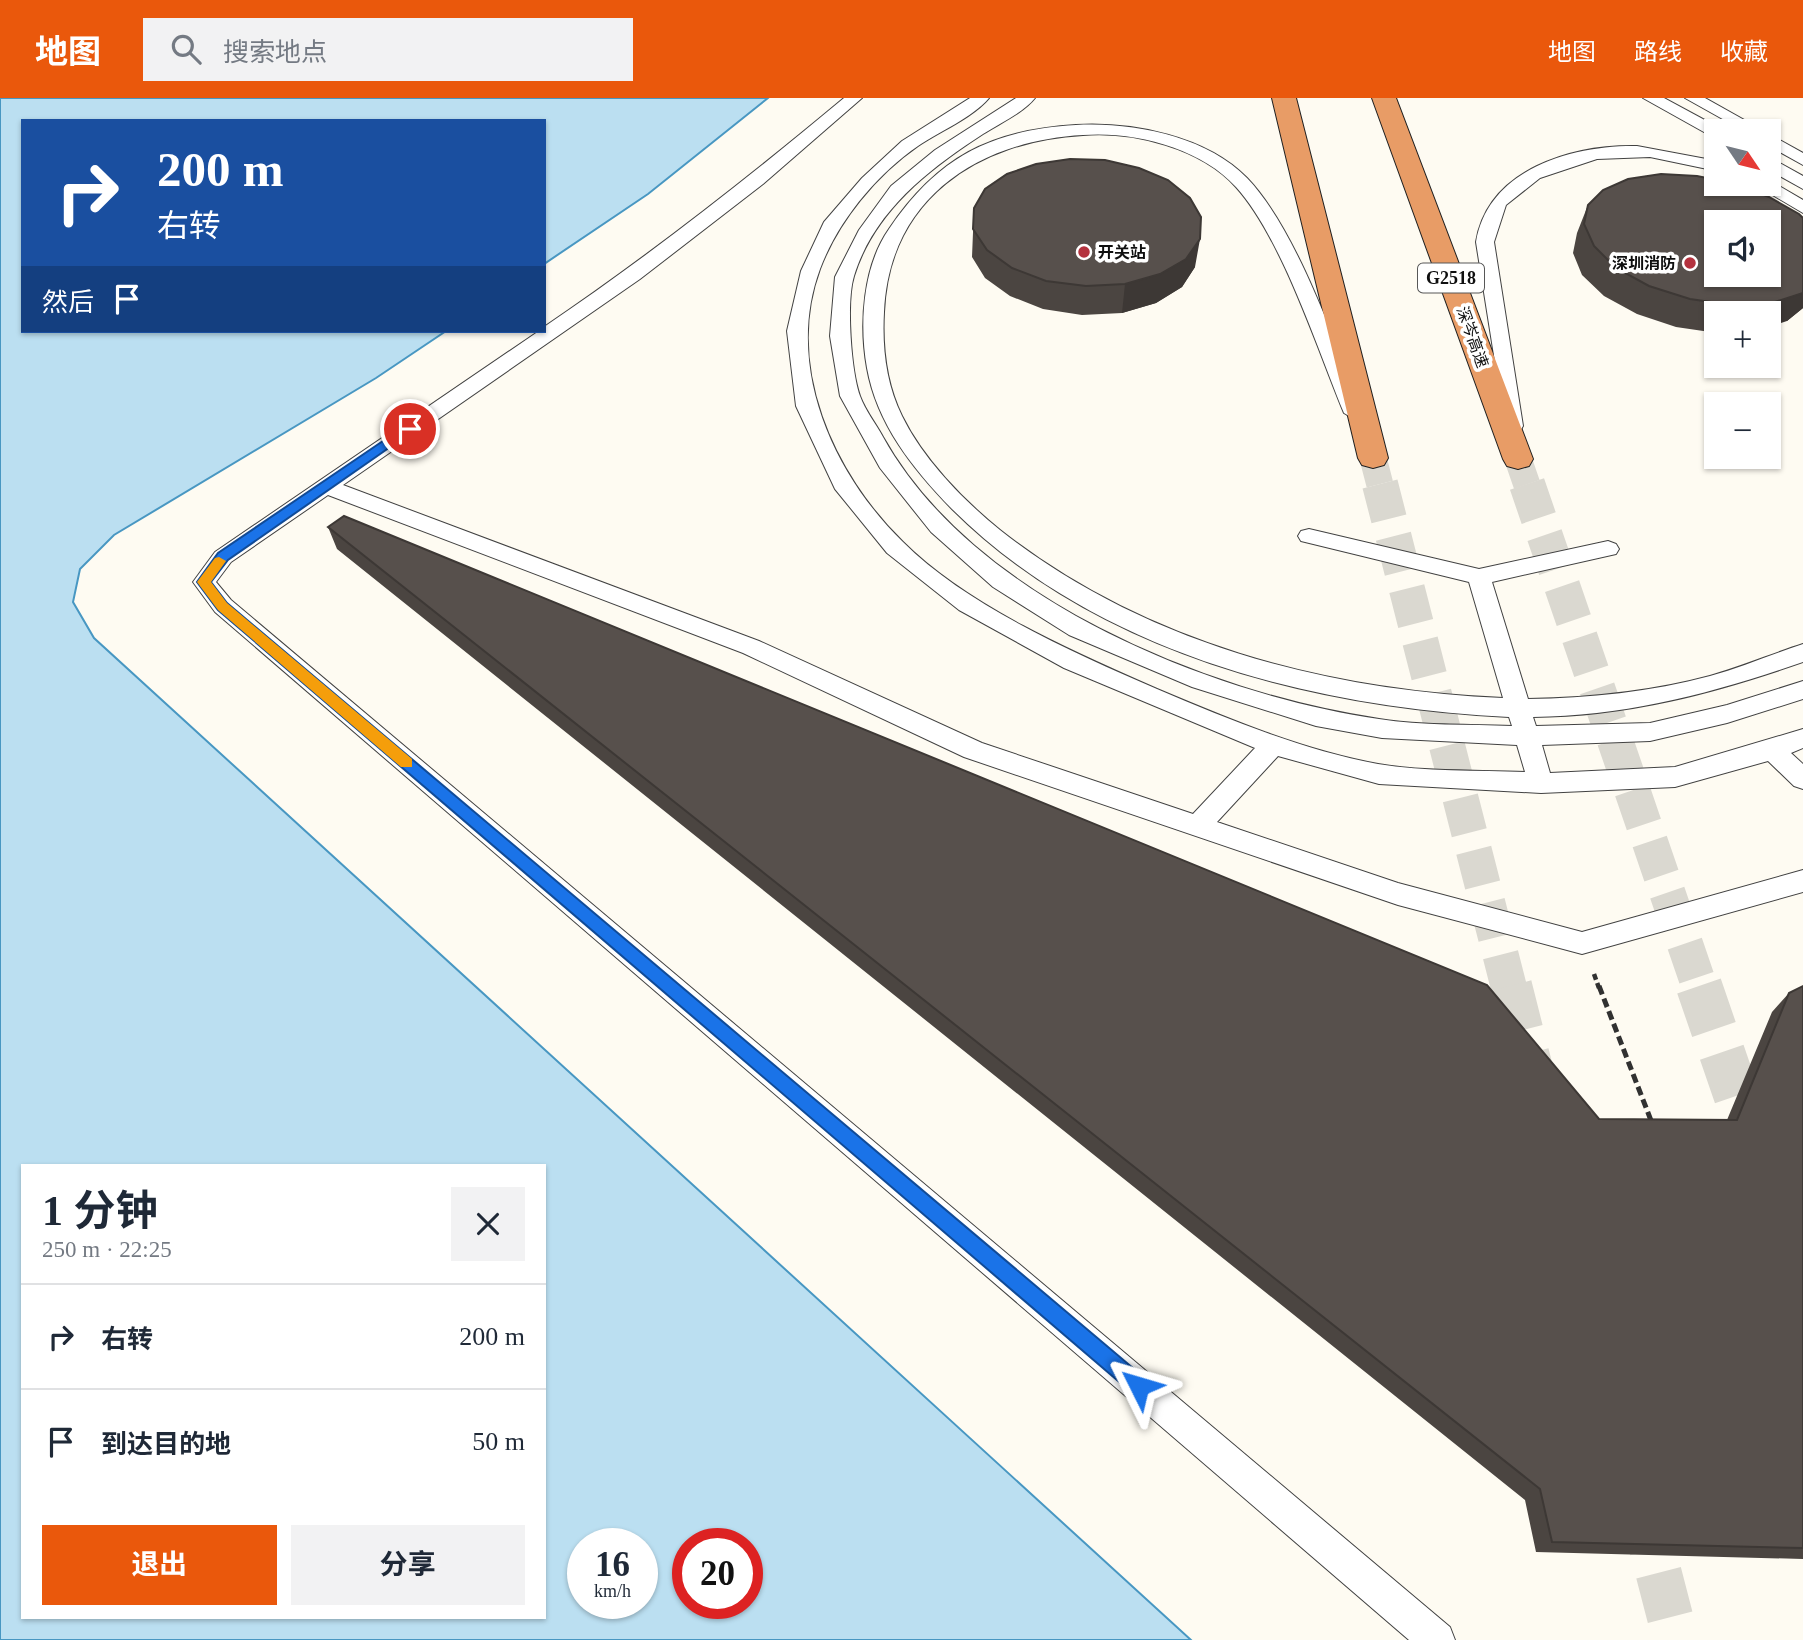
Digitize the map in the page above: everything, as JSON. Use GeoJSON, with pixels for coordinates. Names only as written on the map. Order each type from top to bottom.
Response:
{"type":"FeatureCollection","features":[{"type":"Feature","properties":{"kind":"highway"},"geometry":{"type":"LineString","coordinates":[[1284,98],[1373,458]]}},
{"type":"Feature","properties":{"kind":"highway","name":"深岑高速"},"geometry":{"type":"LineString","coordinates":[[1384,98],[1518,459]]}},
{"type":"Feature","properties":{"kind":"lane"},"geometry":{"type":"LineString","coordinates":[[854,98],[757,180],[633,275],[223,557],[204,582],[222,606],[1437,1640]]}},
{"type":"Feature","properties":{"kind":"lane"},"geometry":{"type":"LineString","coordinates":[[981,98],[908,145],[868,182],[833,222],[810,271],[797,331],[806,406],[843,484],[895,548],[967,604],[1072,662],[1199,717],[1273,745],[1379,774],[1541,783],[1675,777],[1772,750],[1803,738]]}},
{"type":"Feature","properties":{"kind":"lane"},"geometry":{"type":"LineString","coordinates":[[1027,98],[941,154],[897,190],[868,230],[844,277],[840,336],[849,396],[887,463],[939,527],[1001,581],[1077,629],[1188,676],[1317,717],[1382,729],[1527,736],[1650,732],[1727,714],[1803,690]]}},
{"type":"Feature","properties":{"kind":"lane"},"geometry":{"type":"LineString","coordinates":[[1651,98],[1704,125]]}},
{"type":"Feature","properties":{"kind":"lane"},"geometry":{"type":"LineString","coordinates":[[1693,98],[1733,119]]}},
{"type":"Feature","properties":{"kind":"lane"},"geometry":{"type":"LineString","coordinates":[[1373,458],[1269,219],[1228,168],[1196,152],[1128,131],[1093,128],[1025,135],[992,145],[948,171],[903,215],[887,245],[874,282],[873,336],[880,392],[911,450],[963,511],[1027,565],[1097,607],[1227,661],[1382,698],[1520,708],[1627,701],[1699,688],[1803,653]]}},
{"type":"Feature","properties":{"kind":"lane"},"geometry":{"type":"LineString","coordinates":[[1782,147],[1803,160]]}},
{"type":"Feature","properties":{"kind":"lane"},"geometry":{"type":"LineString","coordinates":[[1518,459],[1485,242],[1488,222],[1500,200],[1529,177],[1569,160],[1610,152],[1650,153],[1704,163]]}},
{"type":"Feature","properties":{"kind":"lane"},"geometry":{"type":"LineString","coordinates":[[1782,170],[1803,184]]}},
{"type":"Feature","properties":{"kind":"lane"},"geometry":{"type":"LineString","coordinates":[[1782,195],[1803,208]]}},
{"type":"Feature","properties":{"kind":"lane"},"geometry":{"type":"LineString","coordinates":[[326,486],[751,646],[973,750],[1398,894],[1582,943],[1762,895],[1803,881]]}},
{"type":"Feature","properties":{"kind":"lane"},"geometry":{"type":"LineString","coordinates":[[1309,536],[1479,577],[1608,549]]}},
{"type":"Feature","properties":{"kind":"lane"},"geometry":{"type":"LineString","coordinates":[[1479,577],[1541,783]]}},
{"type":"Feature","properties":{"kind":"lane"},"geometry":{"type":"LineString","coordinates":[[1198,825],[1273,745]]}},
{"type":"Feature","properties":{"kind":"lane"},"geometry":{"type":"LineString","coordinates":[[1772,750],[1803,779]]}},
{"type":"Feature","properties":{"kind":"path"},"geometry":{"type":"LineString","coordinates":[[1582,943],[1653,1124]]}},
{"type":"Feature","properties":{"kind":"water"},"geometry":{"type":"Polygon","coordinates":[[[0,98],[768,98],[648,194],[546,263],[546,119],[21,119],[21,333],[443,333],[376,378],[114,535],[80,569],[73,602],[94,638],[1191,1640],[0,1640],[0,98]]]}},
{"type":"Feature","properties":{"kind":"building","name":"开关站"},"geometry":{"type":"Polygon","coordinates":[[[1070,159],[1105,160],[1139,168],[1168,180],[1190,198],[1201,217],[1200,239],[1186,259],[1160,274],[1125,284],[1086,286],[1046,281],[1012,268],[987,250],[973,229],[974,208],[985,189],[1007,174],[1036,164],[1070,159]]]}},
{"type":"Feature","properties":{"kind":"building"},"geometry":{"type":"Polygon","coordinates":[[[1661,174],[1704,177],[1704,196],[1769,197],[1803,218],[1803,293],[1778,301],[1704,301],[1649,286],[1616,268],[1594,246],[1584,224],[1588,205],[1603,190],[1628,179],[1661,174]]]}},
{"type":"Feature","properties":{"kind":"building"},"geometry":{"type":"Polygon","coordinates":[[[344,516],[1487,985],[1599,1119],[1737,1120],[1789,993],[1803,986],[1803,1548],[1552,1542],[1540,1489],[328,527],[344,516]]]}},
{"type":"Feature","properties":{"kind":"tunnel"},"geometry":{"type":"LineString","coordinates":[[1373,458],[1380,485]]}},
{"type":"Feature","properties":{"kind":"tunnel"},"geometry":{"type":"LineString","coordinates":[[1518,459],[1527,485]]}},
{"type":"Feature","properties":{"kind":"tunnel"},"geometry":{"type":"LineString","coordinates":[[1380,484],[1509,988]]}},
{"type":"Feature","properties":{"kind":"tunnel"},"geometry":{"type":"LineString","coordinates":[[1527,484],[1700,988]]}},
{"type":"Feature","properties":{"kind":"tunnel"},"geometry":{"type":"LineString","coordinates":[[1509,986],[1531,1073]]}},
{"type":"Feature","properties":{"kind":"tunnel"},"geometry":{"type":"LineString","coordinates":[[1699,986],[1754,1146]]}},
{"type":"Feature","properties":{"kind":"tunnel"},"geometry":{"type":"LineString","coordinates":[[1641,1505],[1676,1640]]}},
{"type":"Feature","properties":{"kind":"slow traffic"},"geometry":{"type":"LineString","coordinates":[[219,561],[204,582],[222,606],[407,763]]}},
{"type":"Feature","properties":{"kind":"place","name":"开关站"},"geometry":{"type":"Point","coordinates":[1084,252]}},
{"type":"Feature","properties":{"kind":"place","name":"深圳消防"},"geometry":{"type":"Point","coordinates":[1690,263]}},
{"type":"Feature","properties":{"kind":"route"},"geometry":{"type":"LineString","coordinates":[[410,429],[223,557],[204,582],[222,606],[1139,1386]]}}]}
